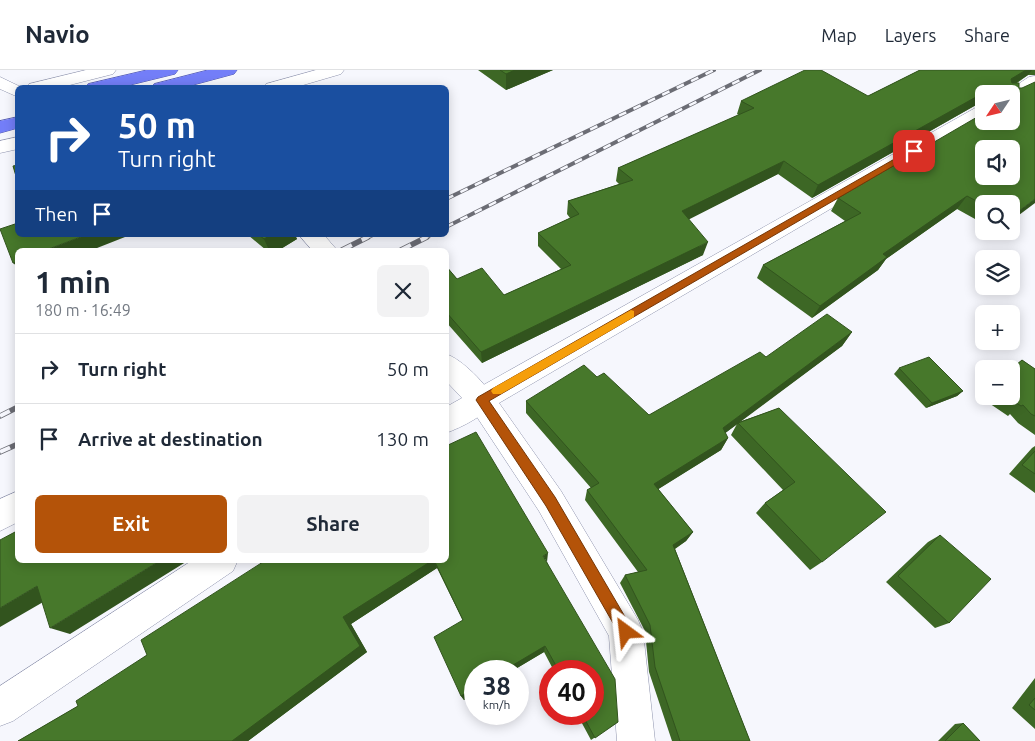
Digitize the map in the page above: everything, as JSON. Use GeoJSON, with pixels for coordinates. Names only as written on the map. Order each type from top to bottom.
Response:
{"type":"FeatureCollection","features":[{"type":"Feature","properties":{"kind":"highway"},"geometry":{"type":"LineString","coordinates":[[106,85],[169,70]]}},
{"type":"Feature","properties":{"kind":"highway"},"geometry":{"type":"LineString","coordinates":[[171,85],[228,70]]}},
{"type":"Feature","properties":{"kind":"highway"},"geometry":{"type":"LineString","coordinates":[[0,109],[15,106]]}},
{"type":"Feature","properties":{"kind":"highway"},"geometry":{"type":"LineString","coordinates":[[0,127],[15,123]]}},
{"type":"Feature","properties":{"kind":"street"},"geometry":{"type":"LineString","coordinates":[[47,85],[107,70]]}},
{"type":"Feature","properties":{"kind":"street"},"geometry":{"type":"LineString","coordinates":[[283,85],[336,70]]}},
{"type":"Feature","properties":{"kind":"street"},"geometry":{"type":"LineString","coordinates":[[1020,90],[1035,81]]}},
{"type":"Feature","properties":{"kind":"street"},"geometry":{"type":"LineString","coordinates":[[0,82],[15,91]]}},
{"type":"Feature","properties":{"kind":"street"},"geometry":{"type":"LineString","coordinates":[[0,95],[15,92]]}},
{"type":"Feature","properties":{"kind":"street"},"geometry":{"type":"LineString","coordinates":[[449,419],[975,116]]}},
{"type":"Feature","properties":{"kind":"street"},"geometry":{"type":"LineString","coordinates":[[0,147],[15,144]]}},
{"type":"Feature","properties":{"kind":"street"},"geometry":{"type":"LineString","coordinates":[[312,237],[324,248]]}},
{"type":"Feature","properties":{"kind":"street"},"geometry":{"type":"LineString","coordinates":[[449,367],[482,400],[550,501],[626,632],[636,741]]}},
{"type":"Feature","properties":{"kind":"street"},"geometry":{"type":"LineString","coordinates":[[0,516],[15,507]]}},
{"type":"Feature","properties":{"kind":"street"},"geometry":{"type":"LineString","coordinates":[[0,708],[218,563]]}},
{"type":"Feature","properties":{"kind":"building"},"geometry":{"type":"Polygon","coordinates":[[[500,70],[515,70],[506,74],[500,70]]]}},
{"type":"Feature","properties":{"kind":"building"},"geometry":{"type":"Polygon","coordinates":[[[805,70],[821,70],[868,96],[920,70],[1026,70],[1011,79],[1012,83],[1019,83],[1019,85],[975,85],[975,98],[818,185],[784,161],[682,211],[708,242],[481,352],[449,315],[449,270],[457,279],[482,268],[504,295],[571,265],[538,233],[579,214],[568,201],[633,180],[618,168],[754,108],[741,101],[805,70]]]}},
{"type":"Feature","properties":{"kind":"building"},"geometry":{"type":"Polygon","coordinates":[[[1035,82],[1035,199],[1020,210],[1020,195],[975,195],[975,200],[967,196],[883,254],[887,257],[820,306],[763,265],[861,213],[838,198],[975,118],[975,130],[1020,130],[1020,88],[1035,82]]]}},
{"type":"Feature","properties":{"kind":"building"},"geometry":{"type":"Polygon","coordinates":[[[15,224],[15,237],[81,237],[51,248],[15,248],[15,262],[13,263],[0,229],[15,224]]]}},
{"type":"Feature","properties":{"kind":"building"},"geometry":{"type":"Polygon","coordinates":[[[827,314],[852,332],[723,428],[728,438],[654,484],[693,532],[673,545],[750,741],[680,741],[655,667],[650,625],[625,575],[647,570],[587,490],[599,483],[526,401],[584,365],[597,377],[604,373],[649,415],[760,352],[766,357],[827,314]]]}},
{"type":"Feature","properties":{"kind":"building"},"geometry":{"type":"Polygon","coordinates":[[[929,357],[963,391],[932,403],[899,368],[929,357]]]}},
{"type":"Feature","properties":{"kind":"building"},"geometry":{"type":"Polygon","coordinates":[[[1022,360],[1035,369],[1035,416],[1023,405],[1020,405],[1020,362],[1022,360]]]}},
{"type":"Feature","properties":{"kind":"building"},"geometry":{"type":"Polygon","coordinates":[[[779,408],[886,512],[822,562],[765,503],[795,482],[738,423],[779,408]]]}},
{"type":"Feature","properties":{"kind":"building"},"geometry":{"type":"Polygon","coordinates":[[[476,432],[548,553],[543,556],[604,660],[553,660],[545,646],[521,660],[464,660],[464,694],[461,696],[434,637],[463,620],[435,563],[449,563],[449,445],[476,432]]]}},
{"type":"Feature","properties":{"kind":"building"},"geometry":{"type":"Polygon","coordinates":[[[1035,451],[1035,474],[1022,465],[1035,451]]]}},
{"type":"Feature","properties":{"kind":"building"},"geometry":{"type":"Polygon","coordinates":[[[15,532],[15,563],[156,563],[50,628],[37,586],[0,608],[0,540],[15,532]]]}},
{"type":"Feature","properties":{"kind":"building"},"geometry":{"type":"Polygon","coordinates":[[[940,535],[991,579],[949,623],[898,576],[940,535]]]}},
{"type":"Feature","properties":{"kind":"building"},"geometry":{"type":"Polygon","coordinates":[[[261,563],[428,563],[343,617],[360,646],[232,741],[18,741],[78,706],[76,701],[147,655],[141,640],[261,563]]]}},
{"type":"Feature","properties":{"kind":"building"},"geometry":{"type":"Polygon","coordinates":[[[604,660],[615,679],[618,722],[595,738],[588,725],[604,725],[604,660]]]}},
{"type":"Feature","properties":{"kind":"building"},"geometry":{"type":"Polygon","coordinates":[[[1035,698],[1035,710],[1029,705],[1035,698]]]}},
{"type":"Feature","properties":{"kind":"building"},"geometry":{"type":"Polygon","coordinates":[[[963,723],[980,741],[945,741],[963,723]]]}},
{"type":"Feature","properties":{"kind":"railway"},"geometry":{"type":"LineString","coordinates":[[449,198],[714,70]]}},
{"type":"Feature","properties":{"kind":"railway"},"geometry":{"type":"LineString","coordinates":[[449,226],[760,70]]}},
{"type":"Feature","properties":{"kind":"railway"},"geometry":{"type":"LineString","coordinates":[[405,248],[427,237]]}},
{"type":"Feature","properties":{"kind":"railway"},"geometry":{"type":"LineString","coordinates":[[346,248],[366,238]]}},
{"type":"Feature","properties":{"kind":"railway"},"geometry":{"type":"LineString","coordinates":[[0,416],[15,408]]}},
{"type":"Feature","properties":{"kind":"railway"},"geometry":{"type":"LineString","coordinates":[[0,452],[15,445]]}},
{"type":"Feature","properties":{"kind":"slow traffic"},"geometry":{"type":"LineString","coordinates":[[497,391],[631,314]]}},
{"type":"Feature","properties":{"kind":"route"},"geometry":{"type":"LineString","coordinates":[[626,632],[550,501],[482,400],[914,151]]}}]}
